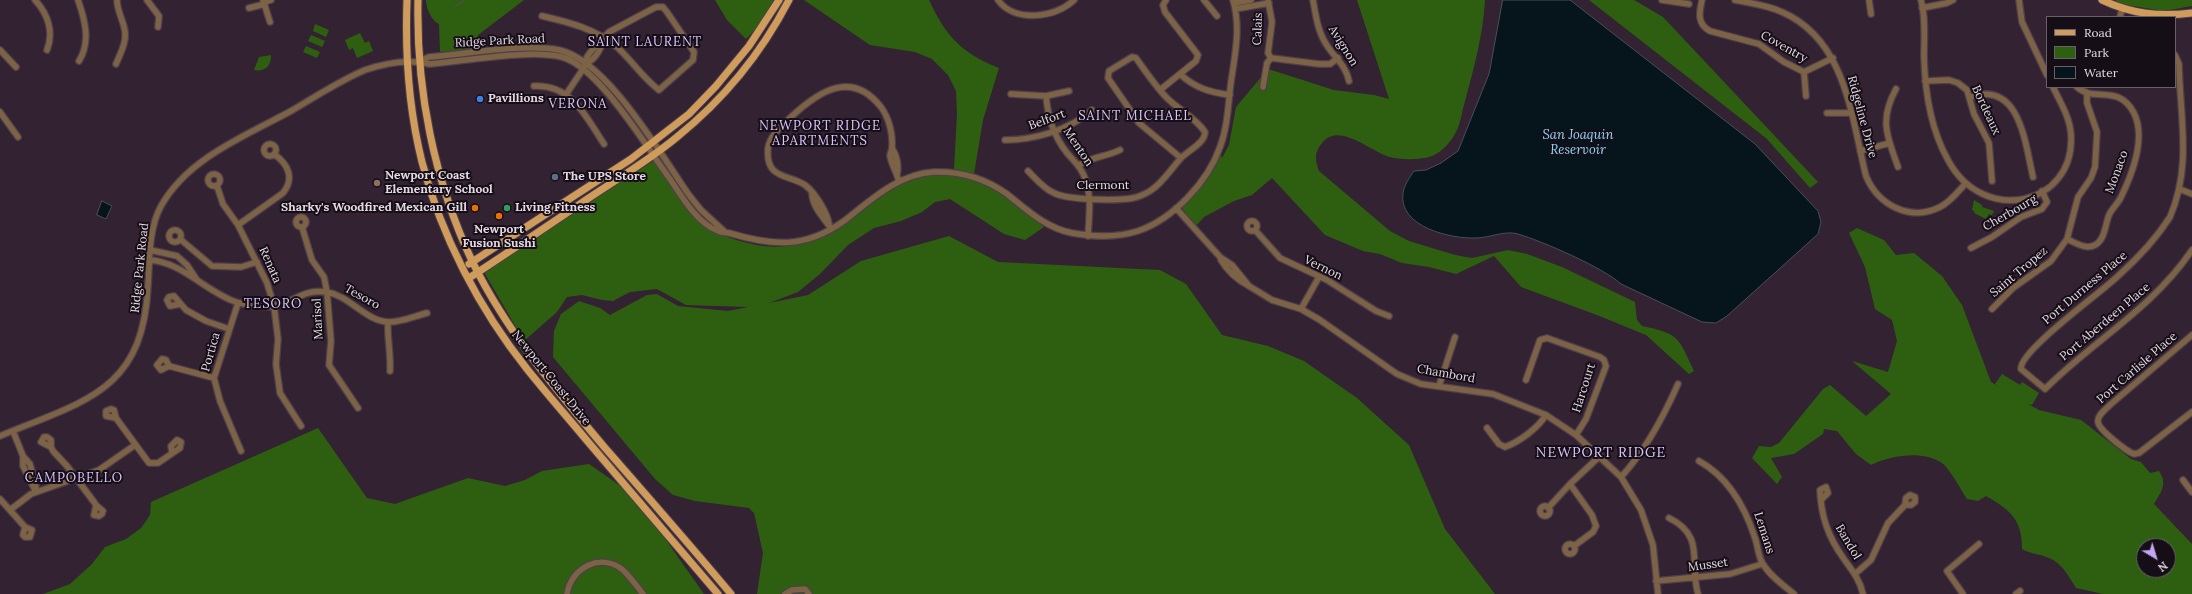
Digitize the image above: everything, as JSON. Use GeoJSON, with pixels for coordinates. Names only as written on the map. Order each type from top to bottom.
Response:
{"type":"FeatureCollection","features":[{"type":"Feature","properties":{"kind":"main road","name":"Newport Coast Drive"},"geometry":{"type":"LineString","coordinates":[[408,0],[408,62],[410,92],[422,163],[445,228],[463,267],[503,336],[526,368],[718,594]]}},
{"type":"Feature","properties":{"kind":"main road","name":"Newport Coast Drive"},"geometry":{"type":"LineString","coordinates":[[418,0],[419,61],[434,155],[444,191],[478,272],[498,308],[543,373],[731,594]]}},
{"type":"Feature","properties":{"kind":"main road"},"geometry":{"type":"LineString","coordinates":[[463,267],[473,262],[650,146],[689,114],[716,86],[749,46],[778,0]]}},
{"type":"Feature","properties":{"kind":"main road"},"geometry":{"type":"LineString","coordinates":[[469,278],[655,153],[699,117],[742,71],[760,48],[789,0]]}},
{"type":"Feature","properties":{"kind":"main road"},"geometry":{"type":"LineString","coordinates":[[2102,0],[2122,9],[2140,14],[2159,15],[2192,13]]}},
{"type":"Feature","properties":{"kind":"street"},"geometry":{"type":"LineString","coordinates":[[36,0],[46,13],[49,23],[50,41],[47,50]]}},
{"type":"Feature","properties":{"kind":"street"},"geometry":{"type":"LineString","coordinates":[[78,0],[86,39],[85,51],[79,61]]}},
{"type":"Feature","properties":{"kind":"street"},"geometry":{"type":"LineString","coordinates":[[116,64],[124,43],[125,34],[118,11],[117,0]]}},
{"type":"Feature","properties":{"kind":"street"},"geometry":{"type":"LineString","coordinates":[[147,0],[159,16],[158,27]]}},
{"type":"Feature","properties":{"kind":"street"},"geometry":{"type":"LineString","coordinates":[[249,8],[271,0]]}},
{"type":"Feature","properties":{"kind":"street"},"geometry":{"type":"LineString","coordinates":[[998,0],[1010,9],[1024,15],[1038,16],[1055,12],[1074,0]]}},
{"type":"Feature","properties":{"kind":"street"},"geometry":{"type":"LineString","coordinates":[[1166,0],[1164,9],[1197,51],[1198,58],[1160,90],[1136,58],[1129,57],[1109,71],[1108,78],[1139,123],[1181,158]]}},
{"type":"Feature","properties":{"kind":"street"},"geometry":{"type":"LineString","coordinates":[[1204,0],[1217,16]]}},
{"type":"Feature","properties":{"kind":"street","name":"Avignon"},"geometry":{"type":"LineString","coordinates":[[1313,0],[1318,27],[1328,48],[1338,58],[1347,72],[1349,81]]}},
{"type":"Feature","properties":{"kind":"street","name":"Coventry"},"geometry":{"type":"LineString","coordinates":[[1702,0],[1699,16],[1702,24],[1707,29],[1759,44],[1784,62],[1804,72],[1833,58]]}},
{"type":"Feature","properties":{"kind":"street","name":"Ridgeline Drive"},"geometry":{"type":"LineString","coordinates":[[1735,0],[1766,7],[1792,17],[1817,36],[1833,58],[1841,78],[1866,176],[1873,190],[1884,202],[1899,210],[1912,213],[1931,210],[1947,203],[1965,184]]}},
{"type":"Feature","properties":{"kind":"street"},"geometry":{"type":"LineString","coordinates":[[1869,0],[1871,14]]}},
{"type":"Feature","properties":{"kind":"street"},"geometry":{"type":"LineString","coordinates":[[1921,0],[1926,81],[1930,108],[1942,149],[1953,170],[1965,184],[1984,196],[2003,201],[2023,199],[2042,191],[2060,173],[2068,159],[2071,142],[2067,116],[2053,88]]}},
{"type":"Feature","properties":{"kind":"street"},"geometry":{"type":"LineString","coordinates":[[1922,8],[1943,4],[1953,0]]}},
{"type":"Feature","properties":{"kind":"street"},"geometry":{"type":"LineString","coordinates":[[2019,0],[2022,22],[2045,65]]}},
{"type":"Feature","properties":{"kind":"street"},"geometry":{"type":"LineString","coordinates":[[1666,1],[1689,4]]}},
{"type":"Feature","properties":{"kind":"street"},"geometry":{"type":"LineString","coordinates":[[264,2],[270,22]]}},
{"type":"Feature","properties":{"kind":"street"},"geometry":{"type":"LineString","coordinates":[[899,182],[890,154],[892,148],[891,134],[886,114],[877,103],[863,93],[848,88],[835,88],[822,92],[807,103],[774,134],[769,145],[768,154],[771,165],[780,175],[800,182],[812,193],[815,204],[830,227],[885,189],[899,182],[932,172],[967,176],[985,181],[1005,193],[1047,224],[1068,233],[1108,237],[1137,231],[1160,220],[1176,208],[1210,169],[1220,149],[1226,129],[1236,39],[1234,4],[1268,2]]}},
{"type":"Feature","properties":{"kind":"street","name":"Calais"},"geometry":{"type":"LineString","coordinates":[[1268,2],[1272,22],[1268,53],[1271,58]]}},
{"type":"Feature","properties":{"kind":"street"},"geometry":{"type":"LineString","coordinates":[[542,16],[573,23],[604,38],[618,48],[645,80],[659,90],[693,60],[694,52],[663,7],[656,7],[609,32],[604,38],[603,44],[592,61],[588,63],[567,94]]}},
{"type":"Feature","properties":{"kind":"street"},"geometry":{"type":"LineString","coordinates":[[2120,16],[2122,9]]}},
{"type":"Feature","properties":{"kind":"street","name":"Ridge Park Road"},"geometry":{"type":"LineString","coordinates":[[0,436],[89,398],[109,384],[122,371],[135,350],[144,327],[147,314],[150,250],[154,223],[161,206],[179,181],[202,161],[357,74],[374,67],[419,61],[429,57],[542,48],[565,52],[588,63],[597,71],[614,92],[655,153],[693,200],[725,232],[760,242],[775,244],[811,237],[830,227]]}},
{"type":"Feature","properties":{"kind":"street"},"geometry":{"type":"LineString","coordinates":[[0,50],[16,67]]}},
{"type":"Feature","properties":{"kind":"street","name":"Ridge Park Road"},"geometry":{"type":"LineString","coordinates":[[419,61],[430,64],[544,55],[563,58],[584,69],[604,90],[650,146]]}},
{"type":"Feature","properties":{"kind":"street","name":"Port Durness Place"},"geometry":{"type":"LineString","coordinates":[[2045,389],[2021,369],[2024,359],[2049,333],[2102,291],[2134,261],[2166,222],[2182,190],[2188,157],[2188,139],[2179,82],[2179,64],[2176,57]]}},
{"type":"Feature","properties":{"kind":"street"},"geometry":{"type":"LineString","coordinates":[[1263,87],[1267,63],[1271,58],[1330,64],[1338,58]]}},
{"type":"Feature","properties":{"kind":"street"},"geometry":{"type":"LineString","coordinates":[[1804,72],[1806,96]]}},
{"type":"Feature","properties":{"kind":"street"},"geometry":{"type":"LineString","coordinates":[[1180,74],[1197,88],[1206,92],[1230,95]]}},
{"type":"Feature","properties":{"kind":"street","name":"Bordeaux"},"geometry":{"type":"LineString","coordinates":[[1926,81],[1953,81],[1963,86],[1970,97],[1974,114],[1989,143],[1992,181]]}},
{"type":"Feature","properties":{"kind":"street"},"geometry":{"type":"LineString","coordinates":[[534,86],[553,87],[567,94],[580,108],[604,144]]}},
{"type":"Feature","properties":{"kind":"street"},"geometry":{"type":"LineString","coordinates":[[2078,88],[2087,94]]}},
{"type":"Feature","properties":{"kind":"street"},"geometry":{"type":"LineString","coordinates":[[1896,89],[1886,115],[1886,130],[1898,167]]}},
{"type":"Feature","properties":{"kind":"street","name":"Clermont"},"geometry":{"type":"LineString","coordinates":[[1028,172],[1045,188],[1054,194],[1074,198],[1134,198],[1150,191],[1163,181],[1181,158],[1203,139],[1205,132],[1193,117],[1168,99],[1160,90]]}},
{"type":"Feature","properties":{"kind":"street"},"geometry":{"type":"LineString","coordinates":[[1010,94],[1046,96],[1069,91]]}},
{"type":"Feature","properties":{"kind":"street"},"geometry":{"type":"LineString","coordinates":[[1970,97],[1981,93],[1991,93],[2000,97],[2010,106],[2018,118],[2024,132],[2033,177]]}},
{"type":"Feature","properties":{"kind":"street","name":"Monaco"},"geometry":{"type":"LineString","coordinates":[[2067,239],[2086,247],[2094,246],[2100,241],[2110,213],[2124,190],[2137,151],[2138,135],[2136,119],[2128,104],[2113,95],[2087,94]]}},
{"type":"Feature","properties":{"kind":"street","name":"Saint Tropez"},"geometry":{"type":"LineString","coordinates":[[1992,309],[2018,284],[2051,261],[2067,239],[2078,197],[2091,178],[2095,167],[2097,132],[2087,103],[2087,94]]}},
{"type":"Feature","properties":{"kind":"street","name":"Menton"},"geometry":{"type":"LineString","coordinates":[[1046,96],[1048,114],[1054,131],[1067,153],[1079,165],[1085,177],[1090,198],[1088,236]]}},
{"type":"Feature","properties":{"kind":"street","name":"Belfort"},"geometry":{"type":"LineString","coordinates":[[1005,140],[1027,139],[1054,131],[1082,118],[1092,110]]}},
{"type":"Feature","properties":{"kind":"street"},"geometry":{"type":"LineString","coordinates":[[0,112],[18,137]]}},
{"type":"Feature","properties":{"kind":"street"},"geometry":{"type":"LineString","coordinates":[[1827,113],[1851,113]]}},
{"type":"Feature","properties":{"kind":"street"},"geometry":{"type":"LineString","coordinates":[[1860,151],[1890,143]]}},
{"type":"Feature","properties":{"kind":"street"},"geometry":{"type":"LineString","coordinates":[[1079,165],[1096,156],[1113,154],[1120,150]]}},
{"type":"Feature","properties":{"kind":"street"},"geometry":{"type":"LineString","coordinates":[[238,225],[283,193],[289,186],[289,173],[285,163],[274,154]]}},
{"type":"Feature","properties":{"kind":"street","name":"Renata"},"geometry":{"type":"LineString","coordinates":[[217,186],[223,204],[238,225],[267,283],[274,306],[278,339],[276,364],[280,393],[301,426]]}},
{"type":"Feature","properties":{"kind":"street"},"geometry":{"type":"LineString","coordinates":[[2182,190],[2192,194]]}},
{"type":"Feature","properties":{"kind":"street","name":"Cherbourg"},"geometry":{"type":"LineString","coordinates":[[1971,248],[1992,237],[2021,217],[2042,209],[2047,202],[2042,191]]}},
{"type":"Feature","properties":{"kind":"street","name":"Chambord"},"geometry":{"type":"LineString","coordinates":[[1176,208],[1220,258],[1227,270],[1237,275],[1249,286],[1272,300],[1301,309],[1320,320],[1397,374],[1421,384],[1492,394],[1546,415],[1576,435],[1621,477],[1635,499],[1648,528],[1653,545],[1658,594]]}},
{"type":"Feature","properties":{"kind":"street","name":"Marisol"},"geometry":{"type":"LineString","coordinates":[[302,227],[312,260],[324,277],[328,292],[331,341],[329,365],[358,408]]}},
{"type":"Feature","properties":{"kind":"street","name":"Vernon"},"geometry":{"type":"LineString","coordinates":[[1255,230],[1280,258],[1319,277],[1376,311],[1389,316]]}},
{"type":"Feature","properties":{"kind":"street"},"geometry":{"type":"LineString","coordinates":[[180,239],[212,266],[241,267],[257,262]]}},
{"type":"Feature","properties":{"kind":"street"},"geometry":{"type":"LineString","coordinates":[[150,250],[177,256],[172,267]]}},
{"type":"Feature","properties":{"kind":"street","name":"Port Aberdeen Place"},"geometry":{"type":"LineString","coordinates":[[2045,389],[2072,363],[2156,294],[2174,275],[2192,250]]}},
{"type":"Feature","properties":{"kind":"street","name":"Tesoro"},"geometry":{"type":"LineString","coordinates":[[177,256],[187,265],[198,281]]}},
{"type":"Feature","properties":{"kind":"street","name":"Tesoro"},"geometry":{"type":"LineString","coordinates":[[150,260],[158,261],[172,267],[198,281],[215,293],[238,303],[274,306],[308,292],[328,292],[345,297],[367,314],[388,322],[405,320],[427,312]]}},
{"type":"Feature","properties":{"kind":"street"},"geometry":{"type":"LineString","coordinates":[[1301,309],[1319,277]]}},
{"type":"Feature","properties":{"kind":"street","name":"Portica"},"geometry":{"type":"LineString","coordinates":[[238,303],[228,328],[214,378],[220,401],[241,451]]}},
{"type":"Feature","properties":{"kind":"street"},"geometry":{"type":"LineString","coordinates":[[180,304],[186,310],[206,321],[228,328]]}},
{"type":"Feature","properties":{"kind":"street"},"geometry":{"type":"LineString","coordinates":[[388,322],[387,338],[391,354],[390,371]]}},
{"type":"Feature","properties":{"kind":"street","name":"Port Carlisle Place"},"geometry":{"type":"LineString","coordinates":[[2192,335],[2104,411],[2098,422],[2102,429],[2129,452],[2134,454],[2139,453],[2192,412]]}},
{"type":"Feature","properties":{"kind":"street"},"geometry":{"type":"LineString","coordinates":[[1439,386],[1455,337]]}},
{"type":"Feature","properties":{"kind":"street","name":"Harcourt"},"geometry":{"type":"LineString","coordinates":[[1526,380],[1537,345],[1540,340],[1547,338],[1600,357],[1604,360],[1606,366],[1586,420],[1576,435]]}},
{"type":"Feature","properties":{"kind":"street"},"geometry":{"type":"LineString","coordinates":[[169,366],[214,378]]}},
{"type":"Feature","properties":{"kind":"street"},"geometry":{"type":"LineString","coordinates":[[1621,477],[1633,464],[1653,435],[1678,384]]}},
{"type":"Feature","properties":{"kind":"street"},"geometry":{"type":"LineString","coordinates":[[1487,428],[1499,444],[1505,447],[1511,445],[1541,423],[1546,415]]}},
{"type":"Feature","properties":{"kind":"street"},"geometry":{"type":"LineString","coordinates":[[116,418],[146,461],[152,464],[158,463],[172,452]]}},
{"type":"Feature","properties":{"kind":"street"},"geometry":{"type":"LineString","coordinates":[[13,431],[23,456],[23,466],[29,470],[36,492]]}},
{"type":"Feature","properties":{"kind":"street"},"geometry":{"type":"LineString","coordinates":[[10,510],[26,497],[36,492],[99,470],[135,445]]}},
{"type":"Feature","properties":{"kind":"street"},"geometry":{"type":"LineString","coordinates":[[51,447],[96,505]]}},
{"type":"Feature","properties":{"kind":"street"},"geometry":{"type":"LineString","coordinates":[[1548,508],[1570,484],[1600,456]]}},
{"type":"Feature","properties":{"kind":"street","name":"Lemans"},"geometry":{"type":"LineString","coordinates":[[1698,461],[1720,476],[1740,502],[1750,520],[1762,564],[1772,576],[1794,594]]}},
{"type":"Feature","properties":{"kind":"street"},"geometry":{"type":"LineString","coordinates":[[2183,480],[2192,492]]}},
{"type":"Feature","properties":{"kind":"street"},"geometry":{"type":"LineString","coordinates":[[1570,484],[1592,515],[1596,526],[1593,532],[1574,546]]}},
{"type":"Feature","properties":{"kind":"street"},"geometry":{"type":"LineString","coordinates":[[0,499],[25,527]]}},
{"type":"Feature","properties":{"kind":"street","name":"Bandol"},"geometry":{"type":"LineString","coordinates":[[1822,499],[1824,522],[1837,549],[1860,581],[1863,594]]}},
{"type":"Feature","properties":{"kind":"street"},"geometry":{"type":"LineString","coordinates":[[1855,574],[1871,560],[1888,523],[1905,505]]}},
{"type":"Feature","properties":{"kind":"street"},"geometry":{"type":"LineString","coordinates":[[1669,518],[1686,528],[1692,538],[1698,594]]}},
{"type":"Feature","properties":{"kind":"street"},"geometry":{"type":"LineString","coordinates":[[1963,594],[1947,571],[1979,544]]}},
{"type":"Feature","properties":{"kind":"street"},"geometry":{"type":"LineString","coordinates":[[567,594],[571,580],[578,571],[586,565],[605,562],[623,571],[643,594]]}},
{"type":"Feature","properties":{"kind":"street","name":"Musset"},"geometry":{"type":"LineString","coordinates":[[1656,581],[1696,579],[1730,574],[1762,564]]}},
{"type":"Feature","properties":{"kind":"street"},"geometry":{"type":"LineString","coordinates":[[785,594],[792,590],[805,589],[809,594]]}},
{"type":"Feature","properties":{"kind":"green space"},"geometry":{"type":"Polygon","coordinates":[[[426,0],[524,0],[478,35],[476,50],[440,52],[439,24],[430,14],[426,0]]]}},
{"type":"Feature","properties":{"kind":"green space"},"geometry":{"type":"Polygon","coordinates":[[[715,0],[776,0],[768,16],[746,39],[727,20],[715,0]]]}},
{"type":"Feature","properties":{"kind":"green space"},"geometry":{"type":"Polygon","coordinates":[[[804,0],[929,0],[942,24],[956,42],[974,56],[999,68],[983,120],[974,174],[954,169],[957,114],[956,91],[948,75],[932,59],[915,52],[870,45],[804,0]]]}},
{"type":"Feature","properties":{"kind":"green space"},"geometry":{"type":"Polygon","coordinates":[[[1357,0],[1485,0],[1478,51],[1458,127],[1450,142],[1440,151],[1432,156],[1423,158],[1399,159],[1382,154],[1346,136],[1337,135],[1329,137],[1322,143],[1316,153],[1319,171],[1390,231],[1409,241],[1455,255],[1472,258],[1508,250],[1527,254],[1562,267],[1635,302],[1637,320],[1642,326],[1664,332],[1676,339],[1681,344],[1694,371],[1689,374],[1646,335],[1521,287],[1494,256],[1456,274],[1429,267],[1402,263],[1380,254],[1363,251],[1325,235],[1272,178],[1252,195],[1234,201],[1204,217],[1196,226],[1181,207],[1210,175],[1221,155],[1222,158],[1229,145],[1236,107],[1268,69],[1334,90],[1374,95],[1389,99],[1357,0]]]}},
{"type":"Feature","properties":{"kind":"green space"},"geometry":{"type":"Polygon","coordinates":[[[1589,0],[1634,0],[1663,17],[1818,182],[1810,188],[1767,139],[1589,0]]]}},
{"type":"Feature","properties":{"kind":"green space"},"geometry":{"type":"Polygon","coordinates":[[[2116,0],[2192,0],[2192,6],[2164,11],[2114,3],[2116,0]]]}},
{"type":"Feature","properties":{"kind":"green space"},"geometry":{"type":"Polygon","coordinates":[[[315,24],[329,30],[326,37],[313,31],[315,24]]]}},
{"type":"Feature","properties":{"kind":"green space"},"geometry":{"type":"Polygon","coordinates":[[[360,33],[365,43],[369,41],[373,51],[357,58],[353,48],[349,50],[345,40],[360,33]]]}},
{"type":"Feature","properties":{"kind":"green space"},"geometry":{"type":"Polygon","coordinates":[[[311,35],[325,41],[322,47],[308,41],[311,35]]]}},
{"type":"Feature","properties":{"kind":"green space"},"geometry":{"type":"Polygon","coordinates":[[[306,46],[320,52],[317,58],[303,52],[306,46]]]}},
{"type":"Feature","properties":{"kind":"green space"},"geometry":{"type":"Polygon","coordinates":[[[271,55],[269,65],[265,69],[254,70],[259,57],[271,55]]]}},
{"type":"Feature","properties":{"kind":"green space"},"geometry":{"type":"Polygon","coordinates":[[[653,161],[688,206],[706,225],[731,238],[762,246],[792,246],[822,237],[831,233],[887,193],[901,185],[934,175],[966,178],[990,188],[1013,202],[1044,227],[1025,240],[1004,234],[950,199],[935,202],[922,212],[901,221],[874,228],[848,245],[820,274],[798,292],[769,303],[808,295],[861,261],[949,236],[998,262],[1160,270],[1186,284],[1222,335],[1268,346],[1304,361],[1357,398],[1409,445],[1445,529],[1495,594],[757,594],[763,553],[754,513],[749,508],[695,501],[673,495],[655,479],[553,357],[554,331],[561,314],[579,301],[600,308],[610,315],[647,295],[657,294],[678,306],[728,311],[748,307],[686,305],[657,289],[630,292],[613,301],[582,295],[567,297],[557,312],[524,341],[484,272],[653,161]]]}},
{"type":"Feature","properties":{"kind":"green space"},"geometry":{"type":"Polygon","coordinates":[[[1974,200],[1982,205],[1982,207],[1994,211],[1992,215],[1989,214],[1986,219],[1974,213],[1975,212],[1972,210],[1974,200]]]}},
{"type":"Feature","properties":{"kind":"green space"},"geometry":{"type":"Polygon","coordinates":[[[1857,228],[1884,240],[1896,255],[1914,253],[1942,276],[1962,305],[1991,382],[2003,389],[1995,384],[2002,374],[2020,385],[2022,382],[2039,393],[2032,405],[2028,404],[2039,410],[2081,420],[2131,459],[2141,462],[2150,473],[2159,471],[2162,476],[2163,484],[2161,492],[2154,504],[2192,544],[2192,594],[2103,594],[2076,588],[2065,571],[2054,560],[2022,549],[2020,530],[2013,516],[2008,511],[1986,496],[1978,501],[1967,499],[1942,463],[1926,456],[1907,455],[1888,459],[1871,465],[1856,454],[1837,431],[1824,429],[1823,434],[1794,454],[1771,458],[1782,477],[1777,484],[1752,458],[1759,446],[1771,447],[1779,443],[1823,389],[1830,385],[1866,416],[1891,394],[1852,361],[1888,372],[1897,341],[1892,320],[1875,309],[1865,267],[1849,233],[1857,228]]]}},
{"type":"Feature","properties":{"kind":"green space"},"geometry":{"type":"Polygon","coordinates":[[[318,428],[367,498],[395,504],[468,478],[505,486],[525,480],[542,471],[589,464],[635,496],[704,594],[43,594],[70,584],[92,564],[105,547],[126,539],[141,528],[150,515],[151,502],[318,428]]]}},
{"type":"Feature","properties":{"kind":"water","name":"San Joaquin Reservoir"},"geometry":{"type":"Polygon","coordinates":[[[1503,0],[1570,0],[1755,144],[1818,211],[1821,222],[1818,234],[1727,316],[1716,323],[1702,322],[1621,284],[1601,270],[1587,263],[1557,249],[1518,234],[1508,233],[1486,237],[1465,238],[1428,229],[1417,222],[1409,215],[1404,205],[1403,193],[1407,181],[1414,171],[1426,170],[1441,163],[1458,151],[1489,74],[1503,0]]]}},
{"type":"Feature","properties":{"kind":"water"},"geometry":{"type":"Polygon","coordinates":[[[102,201],[112,206],[106,219],[97,215],[102,201]]]}},
{"type":"Feature","properties":{"kind":"waterway"},"geometry":{"type":"LineString","coordinates":[[455,7],[465,0]]}},
{"type":"Feature","properties":{"kind":"place","name":"Pavillions"},"geometry":{"type":"Point","coordinates":[480,99]}},
{"type":"Feature","properties":{"kind":"place","name":"The UPS Store"},"geometry":{"type":"Point","coordinates":[555,177]}},
{"type":"Feature","properties":{"kind":"place","name":"Newport Coast Elementary School"},"geometry":{"type":"Point","coordinates":[377,183]}},
{"type":"Feature","properties":{"kind":"place","name":"Sharky's Woodfired Mexican Gill"},"geometry":{"type":"Point","coordinates":[475,208]}},
{"type":"Feature","properties":{"kind":"place","name":"Living Fitness"},"geometry":{"type":"Point","coordinates":[507,208]}},
{"type":"Feature","properties":{"kind":"place","name":"Newport Fusion Sushi"},"geometry":{"type":"Point","coordinates":[499,216]}},
{"type":"Feature","properties":{"kind":"district","name":"SAINT LAURENT"},"geometry":{"type":"Point","coordinates":[645,42]}},
{"type":"Feature","properties":{"kind":"district","name":"VERONA"},"geometry":{"type":"Point","coordinates":[578,104]}},
{"type":"Feature","properties":{"kind":"district","name":"SAINT MICHAEL"},"geometry":{"type":"Point","coordinates":[1135,116]}},
{"type":"Feature","properties":{"kind":"district","name":"NEWPORT RIDGE APARTMENTS"},"geometry":{"type":"Point","coordinates":[820,134]}},
{"type":"Feature","properties":{"kind":"district","name":"TESORO"},"geometry":{"type":"Point","coordinates":[273,304]}},
{"type":"Feature","properties":{"kind":"district","name":"NEWPORT RIDGE"},"geometry":{"type":"Point","coordinates":[1601,453]}},
{"type":"Feature","properties":{"kind":"district","name":"CAMPOBELLO"},"geometry":{"type":"Point","coordinates":[74,478]}}]}
